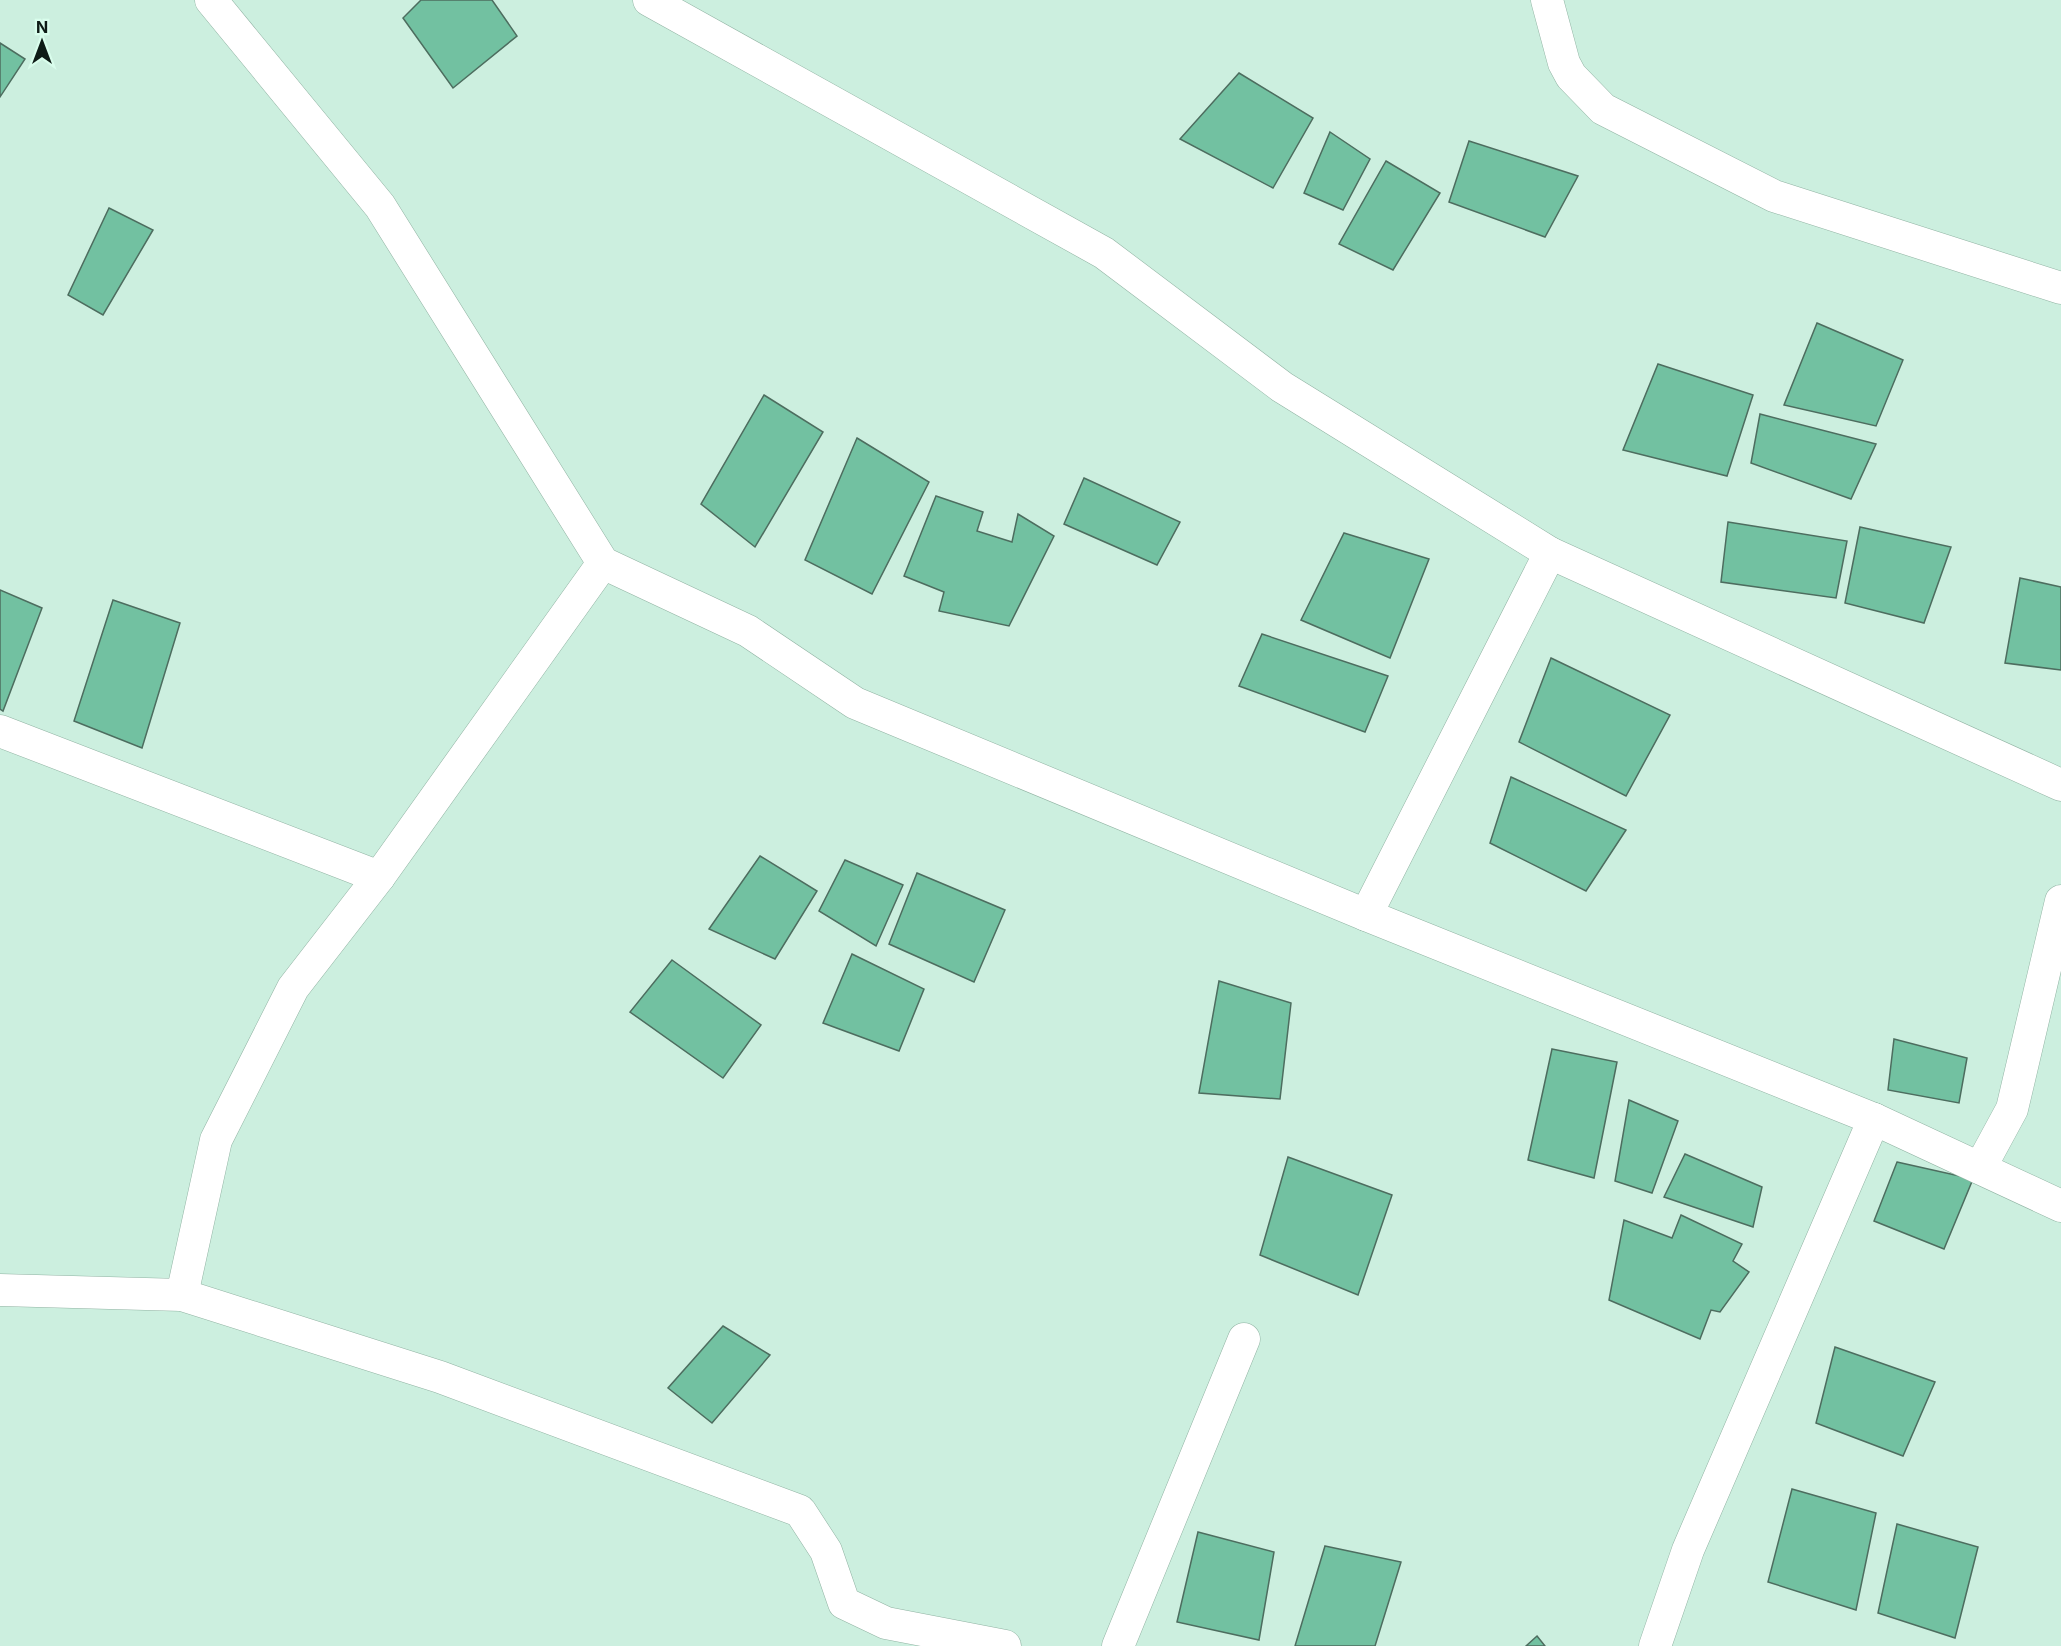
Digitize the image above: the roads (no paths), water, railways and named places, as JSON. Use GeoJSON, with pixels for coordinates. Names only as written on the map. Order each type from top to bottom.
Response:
{"type":"FeatureCollection","features":[{"type":"Feature","properties":{"kind":"street"},"geometry":{"type":"LineString","coordinates":[[212,0],[380,206],[603,563],[748,631],[855,704],[1366,915],[1874,1119],[2061,1206]]}},
{"type":"Feature","properties":{"kind":"street"},"geometry":{"type":"LineString","coordinates":[[649,0],[1104,253],[1282,387],[1550,553],[2061,785]]}},
{"type":"Feature","properties":{"kind":"street"},"geometry":{"type":"LineString","coordinates":[[1547,0],[1564,63],[1571,76],[1604,109],[1774,196],[2061,288]]}},
{"type":"Feature","properties":{"kind":"street"},"geometry":{"type":"LineString","coordinates":[[1366,915],[1550,553]]}},
{"type":"Feature","properties":{"kind":"street"},"geometry":{"type":"LineString","coordinates":[[182,1294],[216,1140],[293,988],[379,877],[603,563]]}},
{"type":"Feature","properties":{"kind":"street"},"geometry":{"type":"LineString","coordinates":[[0,731],[379,877]]}},
{"type":"Feature","properties":{"kind":"street"},"geometry":{"type":"LineString","coordinates":[[1980,1168],[2012,1109],[2061,901]]}},
{"type":"Feature","properties":{"kind":"street"},"geometry":{"type":"LineString","coordinates":[[1655,1646],[1688,1550],[1874,1119]]}},
{"type":"Feature","properties":{"kind":"street"},"geometry":{"type":"LineString","coordinates":[[0,1290],[182,1294],[440,1377],[800,1511],[826,1551],[844,1603],[886,1623],[1005,1646]]}},
{"type":"Feature","properties":{"kind":"street"},"geometry":{"type":"LineString","coordinates":[[1118,1646],[1244,1339]]}}]}
